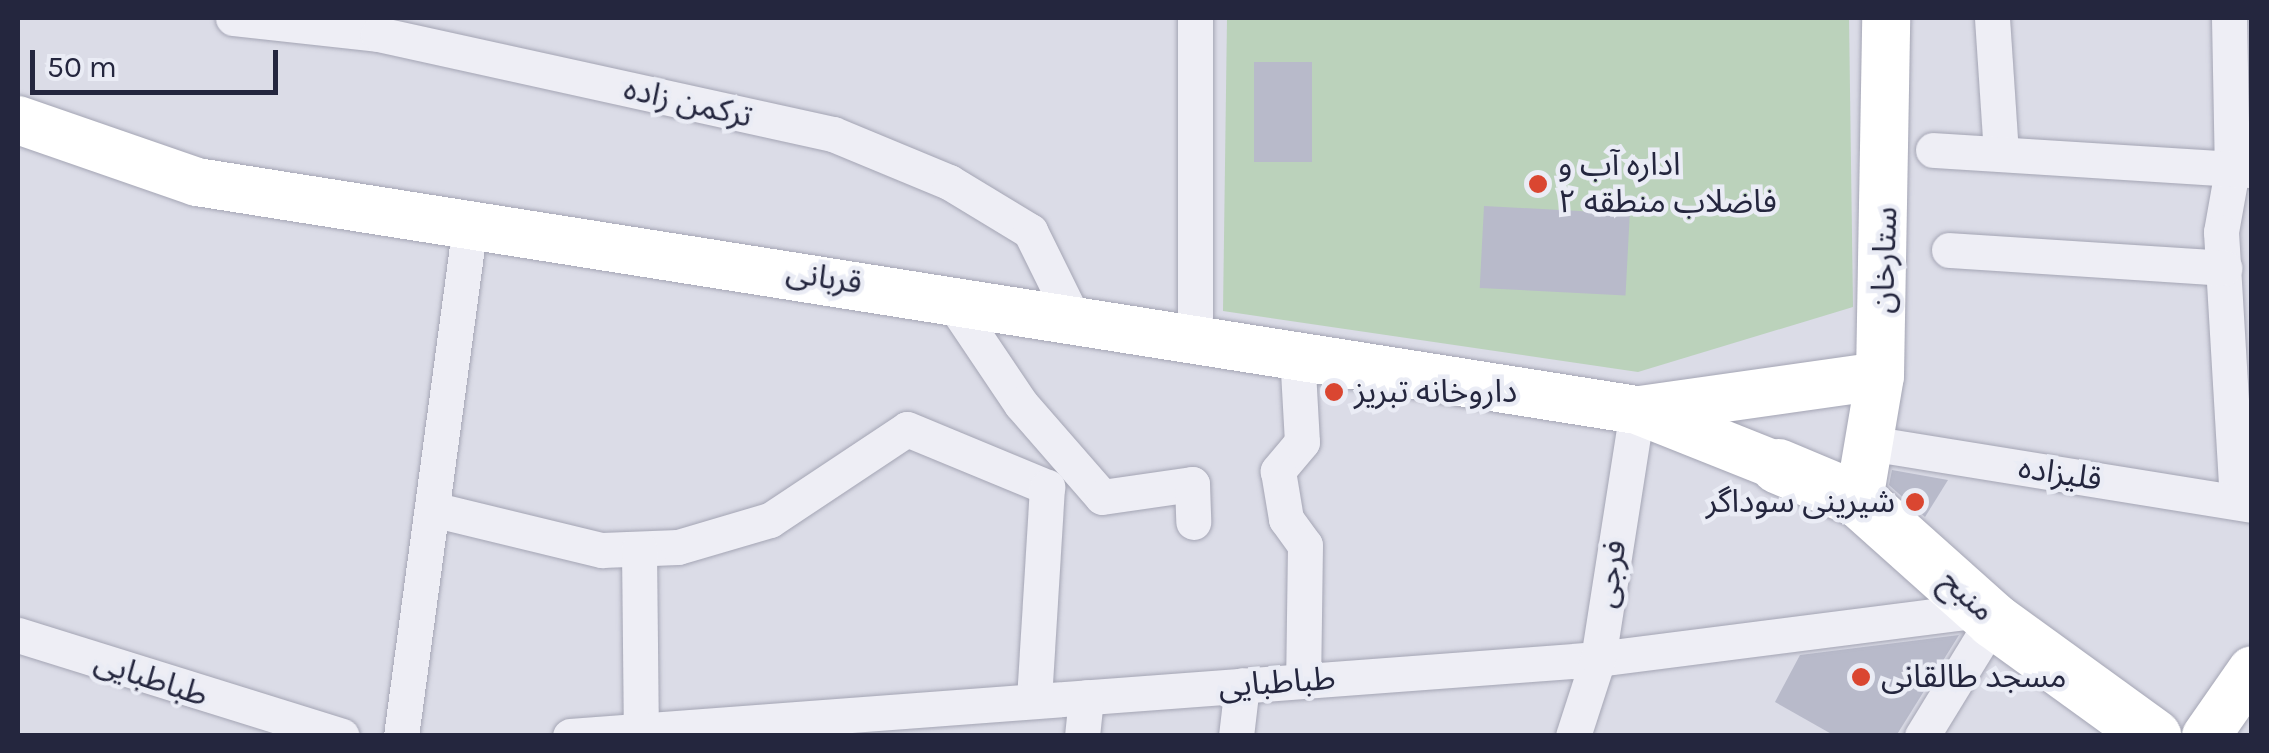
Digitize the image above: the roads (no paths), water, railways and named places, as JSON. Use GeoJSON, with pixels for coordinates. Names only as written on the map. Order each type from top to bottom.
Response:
{"type":"FeatureCollection","features":[{"type":"Feature","properties":{"kind":"main road","name":"ستارخان"},"geometry":{"type":"LineString","coordinates":[[1859,500],[1880,376],[1886,18]]}},
{"type":"Feature","properties":{"kind":"main road","name":"قربانی"},"geometry":{"type":"LineString","coordinates":[[18,120],[197,182],[1072,316],[1637,410]]}},
{"type":"Feature","properties":{"kind":"main road"},"geometry":{"type":"LineString","coordinates":[[1637,410],[1880,376]]}},
{"type":"Feature","properties":{"kind":"main road"},"geometry":{"type":"LineString","coordinates":[[1637,410],[1778,466]]}},
{"type":"Feature","properties":{"kind":"main road","name":"منبح"},"geometry":{"type":"LineString","coordinates":[[1778,466],[1859,500],[1988,615],[2153,736]]}},
{"type":"Feature","properties":{"kind":"main road"},"geometry":{"type":"LineString","coordinates":[[2206,736],[2252,670]]}},
{"type":"Feature","properties":{"kind":"street","name":"ترکمن زاده"},"geometry":{"type":"LineString","coordinates":[[233,18],[378,34],[833,134],[949,182],[1030,231],[1072,316]]}},
{"type":"Feature","properties":{"kind":"street"},"geometry":{"type":"LineString","coordinates":[[1194,18],[1196,337]]}},
{"type":"Feature","properties":{"kind":"street"},"geometry":{"type":"LineString","coordinates":[[1992,18],[2001,153]]}},
{"type":"Feature","properties":{"kind":"street"},"geometry":{"type":"LineString","coordinates":[[2229,18],[2242,170],[2224,268],[2244,503]]}},
{"type":"Feature","properties":{"kind":"street"},"geometry":{"type":"LineString","coordinates":[[1933,150],[2242,170]]}},
{"type":"Feature","properties":{"kind":"street"},"geometry":{"type":"LineString","coordinates":[[401,736],[470,224]]}},
{"type":"Feature","properties":{"kind":"street"},"geometry":{"type":"LineString","coordinates":[[1948,250],[2224,268]]}},
{"type":"Feature","properties":{"kind":"street"},"geometry":{"type":"LineString","coordinates":[[949,298],[1021,404],[1102,496],[1192,484],[1193,522]]}},
{"type":"Feature","properties":{"kind":"street"},"geometry":{"type":"LineString","coordinates":[[1297,353],[1302,442],[1278,471],[1286,518],[1305,545],[1303,681]]}},
{"type":"Feature","properties":{"kind":"street","name":"فرجی"},"geometry":{"type":"LineString","coordinates":[[1574,736],[1598,658],[1637,410]]}},
{"type":"Feature","properties":{"kind":"street"},"geometry":{"type":"LineString","coordinates":[[432,508],[602,550],[639,548],[770,520],[907,428],[1046,487],[1034,701]]}},
{"type":"Feature","properties":{"kind":"street","name":"قلیزاده"},"geometry":{"type":"LineString","coordinates":[[1869,443],[2244,503]]}},
{"type":"Feature","properties":{"kind":"street"},"geometry":{"type":"LineString","coordinates":[[639,548],[641,730]]}},
{"type":"Feature","properties":{"kind":"street"},"geometry":{"type":"LineString","coordinates":[[1922,736],[1988,615]]}},
{"type":"Feature","properties":{"kind":"street","name":"طباطبایی"},"geometry":{"type":"LineString","coordinates":[[570,736],[641,730],[970,720],[1034,701],[1598,658],[1988,615]]}},
{"type":"Feature","properties":{"kind":"street","name":"طباطبایی"},"geometry":{"type":"LineString","coordinates":[[18,634],[342,736]]}},
{"type":"Feature","properties":{"kind":"street"},"geometry":{"type":"LineString","coordinates":[[1236,736],[1242,685]]}},
{"type":"Feature","properties":{"kind":"street"},"geometry":{"type":"LineString","coordinates":[[1082,736],[1086,697]]}},
{"type":"Feature","properties":{"kind":"place","name":"اداره آب و فاضلاب منطقه ۲"},"geometry":{"type":"Point","coordinates":[1538,184]}},
{"type":"Feature","properties":{"kind":"place","name":"داروخانه تبریز"},"geometry":{"type":"Point","coordinates":[1334,392]}},
{"type":"Feature","properties":{"kind":"place","name":"شیرینی سوداگر"},"geometry":{"type":"Point","coordinates":[1915,502]}},
{"type":"Feature","properties":{"kind":"place","name":"مسجد طالقانی"},"geometry":{"type":"Point","coordinates":[1861,677]}}]}
